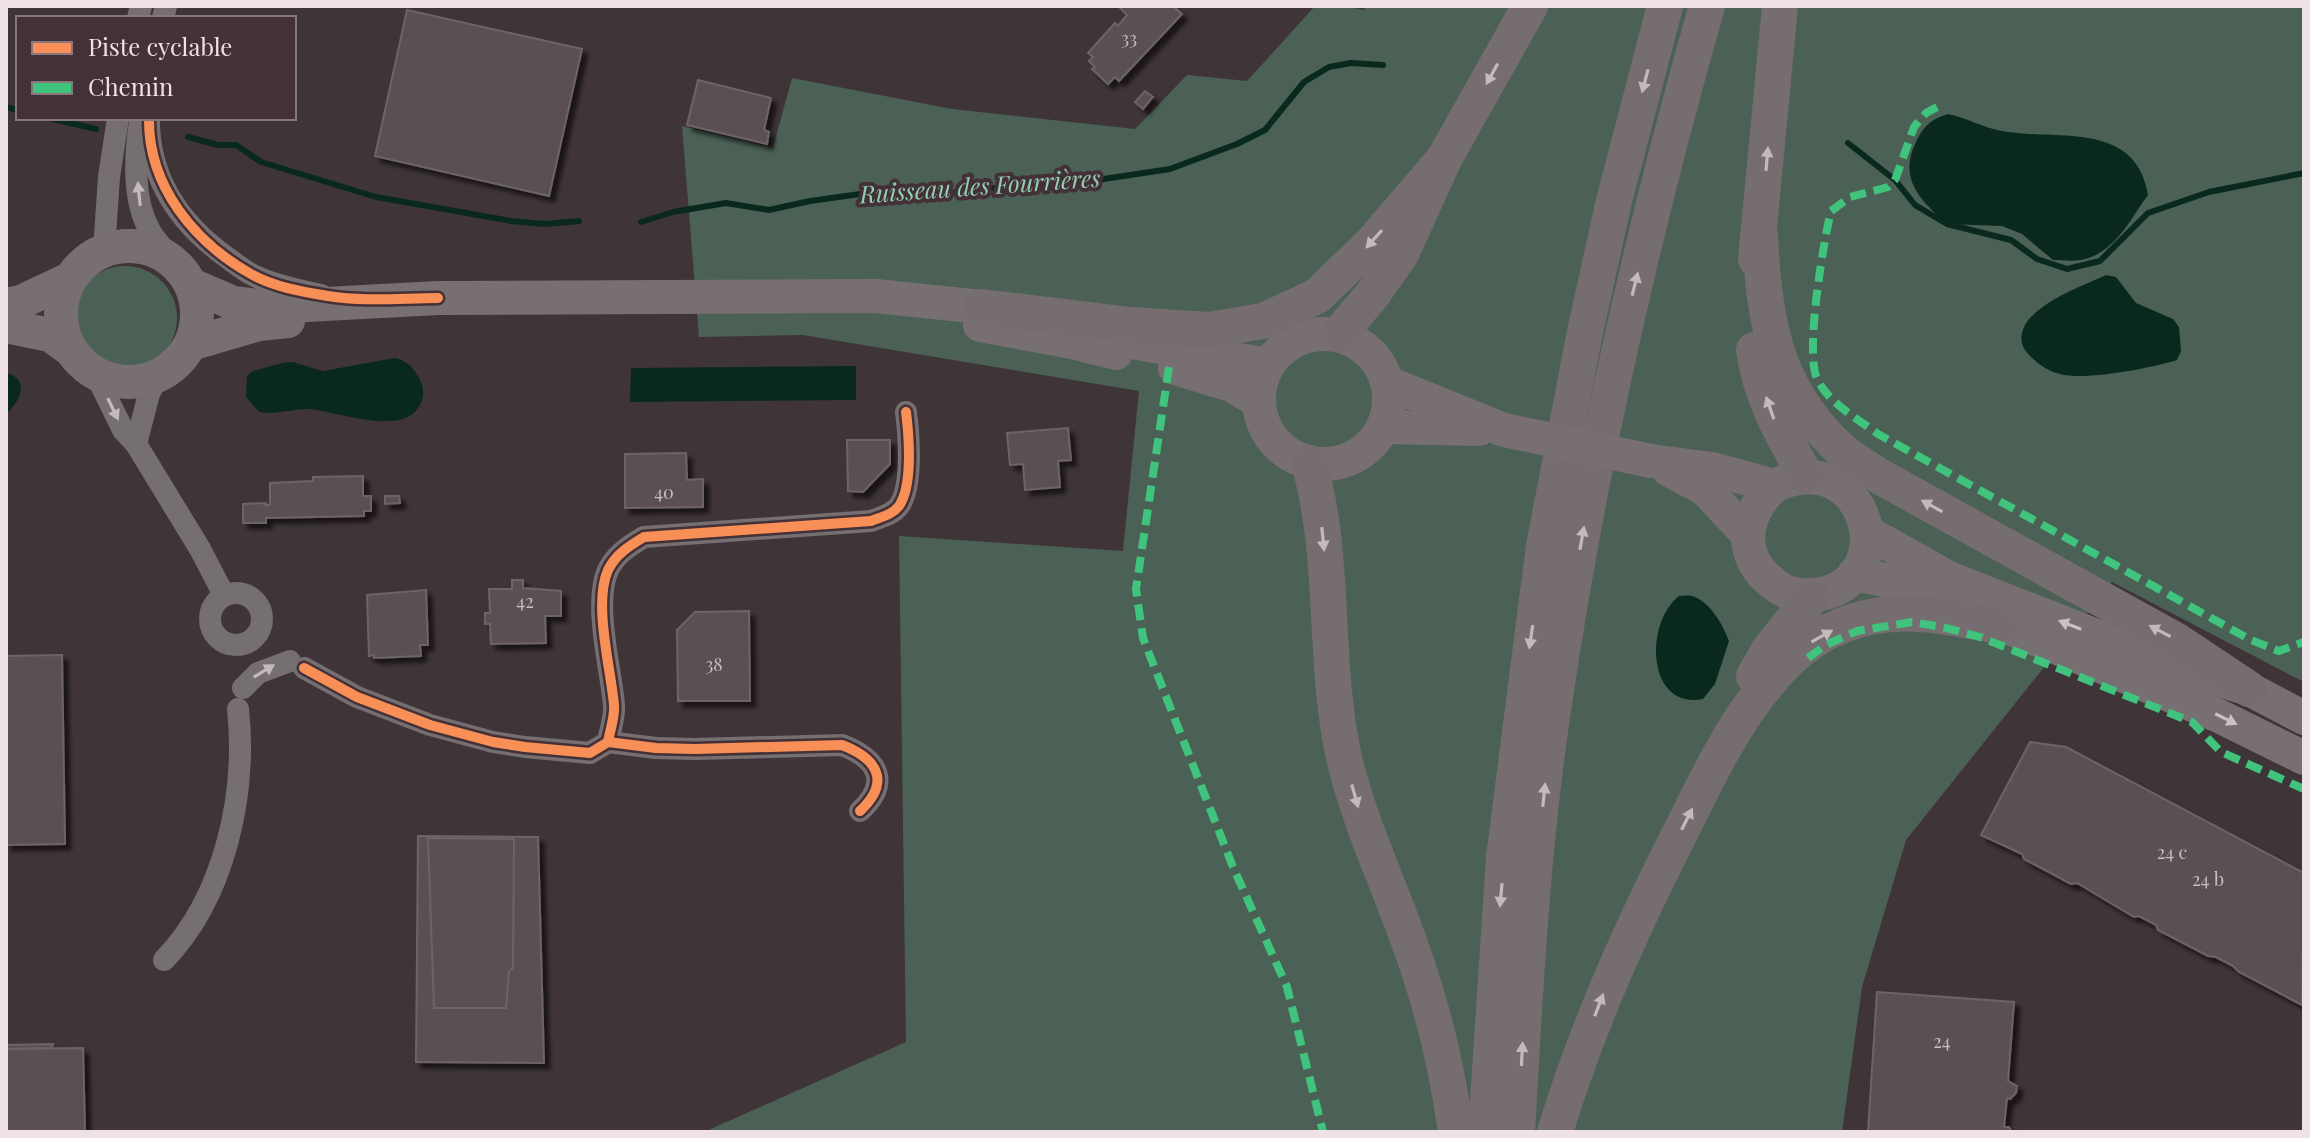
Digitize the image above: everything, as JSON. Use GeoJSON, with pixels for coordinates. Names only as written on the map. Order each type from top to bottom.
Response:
{"type":"FeatureCollection","features":[{"type":"Feature","properties":{"kind":"highway"},"geometry":{"type":"LineString","coordinates":[[1339,334],[1401,254],[1444,159],[1530,6]]}},
{"type":"Feature","properties":{"kind":"highway"},"geometry":{"type":"LineString","coordinates":[[1486,1132],[1504,857],[1544,546],[1614,201],[1665,6]]}},
{"type":"Feature","properties":{"kind":"highway"},"geometry":{"type":"LineString","coordinates":[[1517,1132],[1528,943],[1553,712],[1590,487],[1627,317],[1707,6]]}},
{"type":"Feature","properties":{"kind":"highway"},"geometry":{"type":"LineString","coordinates":[[1780,6],[1760,237],[1751,288],[1756,366],[1790,481]]}},
{"type":"Feature","properties":{"kind":"highway"},"geometry":{"type":"LineString","coordinates":[[981,307],[1130,325],[1209,330],[1263,321],[1317,296],[1372,243],[1444,159]]}},
{"type":"Feature","properties":{"kind":"highway"},"geometry":{"type":"LineString","coordinates":[[1760,237],[1762,289],[1780,366],[1803,407],[1837,447],[1881,477],[2177,641],[2249,689]]}},
{"type":"Feature","properties":{"kind":"highway"},"geometry":{"type":"LineString","coordinates":[[1309,463],[1319,497],[1326,566],[1333,706],[1361,818],[1426,990],[1451,1094],[1456,1132]]}},
{"type":"Feature","properties":{"kind":"highway"},"geometry":{"type":"LineString","coordinates":[[1718,758],[1734,710],[1769,650],[1812,596]]}},
{"type":"Feature","properties":{"kind":"highway"},"geometry":{"type":"LineString","coordinates":[[1555,1132],[1605,987],[1656,880],[1718,758],[1759,695],[1787,661],[1810,643],[1841,626],[1885,614],[1935,613],[1998,626]]}},
{"type":"Feature","properties":{"kind":"main road"},"geometry":{"type":"LineString","coordinates":[[82,361],[62,328],[62,301],[70,279],[84,262],[104,250],[128,245],[152,249],[208,295],[233,303],[269,307],[438,298],[876,296],[981,307],[1084,333],[1268,364]]}},
{"type":"Feature","properties":{"kind":"main road"},"geometry":{"type":"LineString","coordinates":[[6,326],[50,335],[107,379],[131,383],[148,380],[170,370],[191,344],[198,321],[197,303],[182,273]]}},
{"type":"Feature","properties":{"kind":"main road"},"geometry":{"type":"LineString","coordinates":[[6,305],[21,302],[70,279]]}},
{"type":"Feature","properties":{"kind":"main road"},"geometry":{"type":"LineString","coordinates":[[191,344],[259,324],[345,316],[727,312],[866,316],[973,324],[1072,342],[1231,385],[1258,401]]}},
{"type":"Feature","properties":{"kind":"main road"},"geometry":{"type":"LineString","coordinates":[[1318,333],[1339,334],[1361,344],[1378,361],[1388,383],[1390,398],[1384,427],[1374,442],[1360,454],[1335,463],[1309,463],[1287,453],[1271,437],[1260,416],[1261,378],[1281,349],[1299,338],[1318,333]]}},
{"type":"Feature","properties":{"kind":"main road"},"geometry":{"type":"LineString","coordinates":[[1388,383],[1504,430],[1651,461],[1790,481],[1824,479],[1841,486],[1864,515],[1867,547],[1854,574],[1828,592],[1812,596],[1796,595],[1780,589],[1766,579],[1750,551],[1748,535],[1751,516],[1760,499],[1790,481]]}},
{"type":"Feature","properties":{"kind":"main road"},"geometry":{"type":"LineString","coordinates":[[1384,427],[1504,430]]}},
{"type":"Feature","properties":{"kind":"main road"},"geometry":{"type":"LineString","coordinates":[[1651,461],[1705,489],[1748,535]]}},
{"type":"Feature","properties":{"kind":"main road"},"geometry":{"type":"LineString","coordinates":[[1867,532],[1949,578],[2173,666],[2249,689],[2304,718]]}},
{"type":"Feature","properties":{"kind":"main road"},"geometry":{"type":"LineString","coordinates":[[1854,574],[1924,592],[1998,626],[2219,716],[2304,758]]}},
{"type":"Feature","properties":{"kind":"street"},"geometry":{"type":"LineString","coordinates":[[104,250],[109,177],[118,120]]}},
{"type":"Feature","properties":{"kind":"street"},"geometry":{"type":"LineString","coordinates":[[141,120],[136,155],[141,210],[151,232],[182,273]]}},
{"type":"Feature","properties":{"kind":"street"},"geometry":{"type":"LineString","coordinates":[[149,120],[155,161],[164,186],[183,218],[213,248],[252,275],[286,288],[332,297],[438,298]]}},
{"type":"Feature","properties":{"kind":"street"},"geometry":{"type":"LineString","coordinates":[[82,361],[200,549],[224,595]]}},
{"type":"Feature","properties":{"kind":"street"},"geometry":{"type":"LineString","coordinates":[[136,444],[149,394],[159,375]]}},
{"type":"Feature","properties":{"kind":"street"},"geometry":{"type":"LineString","coordinates":[[608,742],[614,709],[604,639],[603,596],[607,571],[620,552],[644,537],[871,521],[890,514],[900,505],[905,489],[909,441],[906,412]]}},
{"type":"Feature","properties":{"kind":"street"},"geometry":{"type":"LineString","coordinates":[[164,960],[181,942],[204,904],[219,868],[238,783],[241,699],[258,673],[297,664],[357,697],[430,725],[493,742],[590,753],[608,742],[695,749],[842,745],[862,753],[875,769],[879,784],[872,799],[860,811]]}},
{"type":"Feature","properties":{"kind":"shaded area"},"geometry":{"type":"Polygon","coordinates":[[[1315,6],[1364,10],[1366,6],[2304,6],[2304,682],[2112,582],[1906,840],[1862,987],[1842,1132],[704,1132],[906,1042],[899,536],[1123,551],[1139,391],[803,335],[699,337],[682,126],[773,148],[792,78],[952,109],[1135,129],[1187,75],[1247,81],[1315,6]]]}},
{"type":"Feature","properties":{"kind":"shaded area"},"geometry":{"type":"Polygon","coordinates":[[[1948,114],[2002,131],[2069,136],[2111,144],[2128,155],[2140,171],[2148,195],[2106,249],[2081,260],[2053,260],[2022,234],[2002,226],[1947,224],[1915,188],[1909,167],[1922,131],[1948,114]]]}},
{"type":"Feature","properties":{"kind":"shaded area"},"geometry":{"type":"Polygon","coordinates":[[[125,266],[145,270],[168,289],[177,318],[173,338],[154,361],[125,370],[105,366],[82,347],[73,318],[77,298],[96,275],[125,266]]]}},
{"type":"Feature","properties":{"kind":"shaded area"},"geometry":{"type":"Polygon","coordinates":[[[2106,275],[2116,277],[2136,303],[2173,319],[2179,327],[2181,351],[2177,360],[2136,370],[2085,376],[2060,374],[2036,362],[2022,342],[2023,329],[2028,321],[2057,298],[2106,275]]]}},
{"type":"Feature","properties":{"kind":"shaded area"},"geometry":{"type":"Polygon","coordinates":[[[395,358],[414,369],[423,391],[420,405],[411,415],[399,420],[368,420],[308,409],[259,412],[246,397],[247,376],[253,371],[282,363],[292,362],[323,371],[395,358]]]}},
{"type":"Feature","properties":{"kind":"shaded area"},"geometry":{"type":"Polygon","coordinates":[[[856,366],[856,400],[630,402],[631,368],[856,366]]]}},
{"type":"Feature","properties":{"kind":"shaded area"},"geometry":{"type":"Polygon","coordinates":[[[6,373],[19,380],[21,391],[6,414],[6,373]]]}},
{"type":"Feature","properties":{"kind":"shaded area"},"geometry":{"type":"Polygon","coordinates":[[[1679,596],[1692,596],[1705,603],[1729,641],[1715,684],[1703,699],[1684,699],[1671,691],[1662,678],[1657,662],[1656,643],[1660,625],[1679,596]]]}},
{"type":"Feature","properties":{"kind":"building"},"geometry":{"type":"Polygon","coordinates":[[[1173,6],[1182,14],[1119,81],[1115,77],[1108,84],[1092,69],[1095,67],[1089,61],[1093,57],[1088,53],[1115,23],[1118,26],[1127,15],[1120,8],[1173,6]]]}},
{"type":"Feature","properties":{"kind":"building"},"geometry":{"type":"Polygon","coordinates":[[[407,10],[582,49],[549,196],[375,156],[407,10]]]}},
{"type":"Feature","properties":{"kind":"building"},"geometry":{"type":"Polygon","coordinates":[[[698,80],[771,98],[764,130],[769,132],[767,144],[687,125],[698,80]]]}},
{"type":"Feature","properties":{"kind":"building"},"geometry":{"type":"Polygon","coordinates":[[[1145,91],[1153,97],[1143,109],[1135,102],[1145,91]]]}},
{"type":"Feature","properties":{"kind":"building"},"geometry":{"type":"Polygon","coordinates":[[[1068,428],[1071,460],[1058,461],[1060,487],[1025,490],[1023,464],[1010,465],[1007,433],[1068,428]]]}},
{"type":"Feature","properties":{"kind":"building"},"geometry":{"type":"Polygon","coordinates":[[[847,440],[890,440],[890,464],[863,492],[848,491],[847,440]]]}},
{"type":"Feature","properties":{"kind":"building"},"geometry":{"type":"Polygon","coordinates":[[[686,453],[687,480],[703,479],[703,507],[625,508],[625,454],[686,453]]]}},
{"type":"Feature","properties":{"kind":"building"},"geometry":{"type":"Polygon","coordinates":[[[363,476],[363,496],[371,496],[371,511],[364,511],[364,516],[266,518],[266,523],[243,523],[243,504],[270,505],[270,483],[313,481],[313,477],[363,476]]]}},
{"type":"Feature","properties":{"kind":"building"},"geometry":{"type":"Polygon","coordinates":[[[385,496],[399,496],[400,503],[385,504],[385,496]]]}},
{"type":"Feature","properties":{"kind":"building"},"geometry":{"type":"Polygon","coordinates":[[[512,580],[523,580],[523,588],[561,591],[561,616],[545,616],[546,643],[491,644],[490,624],[485,624],[485,613],[490,613],[489,589],[512,589],[512,580]]]}},
{"type":"Feature","properties":{"kind":"building"},"geometry":{"type":"Polygon","coordinates":[[[426,590],[428,645],[420,645],[421,656],[369,656],[367,595],[426,590]]]}},
{"type":"Feature","properties":{"kind":"building"},"geometry":{"type":"Polygon","coordinates":[[[749,611],[750,701],[678,701],[677,630],[695,612],[749,611]]]}},
{"type":"Feature","properties":{"kind":"building"},"geometry":{"type":"Polygon","coordinates":[[[62,655],[65,844],[6,845],[6,656],[62,655]]]}},
{"type":"Feature","properties":{"kind":"building"},"geometry":{"type":"Polygon","coordinates":[[[2030,742],[2066,747],[2304,873],[2302,1005],[2216,957],[2208,956],[2158,930],[2156,925],[2139,916],[2134,917],[2077,883],[2071,884],[2024,859],[2022,854],[1981,835],[2030,742]]]}},
{"type":"Feature","properties":{"kind":"building"},"geometry":{"type":"Polygon","coordinates":[[[418,836],[538,837],[544,1063],[416,1062],[418,836]]]}},
{"type":"Feature","properties":{"kind":"building"},"geometry":{"type":"Polygon","coordinates":[[[428,838],[514,839],[513,968],[509,971],[506,1008],[434,1008],[428,838]]]}},
{"type":"Feature","properties":{"kind":"building"},"geometry":{"type":"Polygon","coordinates":[[[1877,992],[2014,1002],[2008,1081],[2017,1086],[2016,1093],[2007,1098],[2004,1127],[2009,1127],[2012,1132],[1868,1132],[1877,992]]]}},
{"type":"Feature","properties":{"kind":"building"},"geometry":{"type":"Polygon","coordinates":[[[53,1044],[52,1048],[6,1049],[6,1045],[53,1044]]]}},
{"type":"Feature","properties":{"kind":"building"},"geometry":{"type":"Polygon","coordinates":[[[83,1048],[85,1132],[6,1132],[6,1049],[83,1048]]]}},
{"type":"Feature","properties":{"kind":"waterway","name":"Ruisseau des Fourrières"},"geometry":{"type":"LineString","coordinates":[[641,222],[673,212],[726,203],[769,210],[882,191],[922,187],[945,194],[989,188],[1044,188],[1170,169],[1265,130],[1304,82],[1329,67],[1351,63],[1383,65]]}},
{"type":"Feature","properties":{"kind":"waterway","name":"Ruisseau des Fourrières"},"geometry":{"type":"LineString","coordinates":[[6,107],[16,110]]}},
{"type":"Feature","properties":{"kind":"waterway","name":"Ruisseau des Fourrières"},"geometry":{"type":"LineString","coordinates":[[58,120],[96,129]]}},
{"type":"Feature","properties":{"kind":"waterway","name":"Ruisseau des Fourrières"},"geometry":{"type":"LineString","coordinates":[[188,137],[218,145],[236,145],[261,162],[376,197],[511,221],[545,224],[579,221]]}},
{"type":"Feature","properties":{"kind":"waterway","name":"Ruisseau des Fourrières"},"geometry":{"type":"LineString","coordinates":[[1848,143],[1895,180],[1915,205],[1947,224],[2011,240],[2037,259],[2067,269],[2100,261],[2148,213],[2209,192],[2304,173]]}},
{"type":"Feature","properties":{"kind":"marked path"},"geometry":{"type":"LineString","coordinates":[[1937,107],[1926,113],[1914,127],[1895,180],[1888,187],[1850,197],[1831,211],[1820,270],[1813,343],[1816,376],[1827,394],[1878,434],[2251,640],[2279,651],[2304,642]]}},
{"type":"Feature","properties":{"kind":"marked path"},"geometry":{"type":"LineString","coordinates":[[1169,367],[1136,589],[1143,638],[1233,867],[1287,987],[1323,1132]]}},
{"type":"Feature","properties":{"kind":"marked path"},"geometry":{"type":"LineString","coordinates":[[1808,658],[1826,645],[1857,631],[1912,622],[1980,637],[2192,722],[2221,752],[2304,789]]}},
{"type":"Feature","properties":{"kind":"cycle path"},"geometry":{"type":"LineString","coordinates":[[149,120],[156,167],[178,210],[211,246],[251,274],[289,288],[341,298],[438,298]]}},
{"type":"Feature","properties":{"kind":"cycle path"},"geometry":{"type":"LineString","coordinates":[[608,742],[614,705],[602,600],[608,570],[615,559],[644,537],[871,521],[890,514],[899,506],[906,486],[909,460],[906,412]]}},
{"type":"Feature","properties":{"kind":"cycle path"},"geometry":{"type":"LineString","coordinates":[[304,668],[357,697],[430,725],[525,747],[590,753],[608,742],[695,749],[842,745],[864,757],[876,772],[875,790],[860,811]]}}]}
